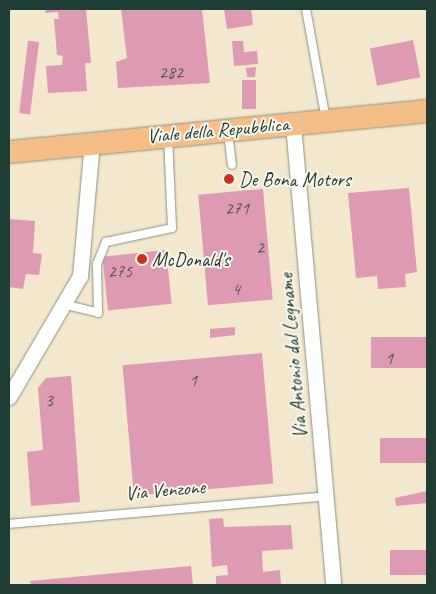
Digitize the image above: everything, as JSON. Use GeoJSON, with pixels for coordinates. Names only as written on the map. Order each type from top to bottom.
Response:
{"type":"FeatureCollection","features":[{"type":"Feature","properties":{"kind":"main road","name":"Viale della Repubblica"},"geometry":{"type":"LineString","coordinates":[[9,152],[167,134],[228,131],[427,111]]}},
{"type":"Feature","properties":{"kind":"street","name":"Via Antonio dal Legname"},"geometry":{"type":"LineString","coordinates":[[293,124],[333,585]]}},
{"type":"Feature","properties":{"kind":"street"},"geometry":{"type":"LineString","coordinates":[[9,397],[67,305],[82,268],[92,142]]}},
{"type":"Feature","properties":{"kind":"lane"},"geometry":{"type":"LineString","coordinates":[[306,9],[326,120]]}},
{"type":"Feature","properties":{"kind":"lane"},"geometry":{"type":"LineString","coordinates":[[228,131],[232,166]]}},
{"type":"Feature","properties":{"kind":"lane"},"geometry":{"type":"LineString","coordinates":[[67,305],[98,313],[97,264],[106,242],[172,228],[167,134]]}},
{"type":"Feature","properties":{"kind":"lane","name":"Via Venzone"},"geometry":{"type":"LineString","coordinates":[[9,524],[326,496]]}},
{"type":"Feature","properties":{"kind":"building"},"geometry":{"type":"Polygon","coordinates":[[[46,9],[86,9],[91,63],[85,63],[87,91],[48,93],[46,66],[62,65],[63,56],[57,55],[54,19],[59,19],[58,12],[45,13],[46,9]]]}},
{"type":"Feature","properties":{"kind":"building"},"geometry":{"type":"Polygon","coordinates":[[[121,9],[202,9],[210,83],[118,88],[116,62],[127,58],[121,9]]]}},
{"type":"Feature","properties":{"kind":"building"},"geometry":{"type":"Polygon","coordinates":[[[224,9],[251,9],[253,25],[227,29],[224,9]]]}},
{"type":"Feature","properties":{"kind":"building"},"geometry":{"type":"Polygon","coordinates":[[[413,40],[420,77],[377,86],[370,48],[413,40]]]}},
{"type":"Feature","properties":{"kind":"building"},"geometry":{"type":"Polygon","coordinates":[[[28,41],[39,42],[30,114],[19,113],[28,41]]]}},
{"type":"Feature","properties":{"kind":"building"},"geometry":{"type":"Polygon","coordinates":[[[232,41],[243,41],[244,52],[257,51],[258,64],[234,66],[232,41]]]}},
{"type":"Feature","properties":{"kind":"building"},"geometry":{"type":"Polygon","coordinates":[[[256,67],[255,77],[247,77],[246,68],[256,67]]]}},
{"type":"Feature","properties":{"kind":"building"},"geometry":{"type":"Polygon","coordinates":[[[242,80],[256,80],[256,109],[242,109],[242,80]]]}},
{"type":"Feature","properties":{"kind":"building"},"geometry":{"type":"Polygon","coordinates":[[[409,188],[417,272],[405,274],[406,287],[378,289],[377,276],[356,278],[348,193],[409,188]]]}},
{"type":"Feature","properties":{"kind":"building"},"geometry":{"type":"Polygon","coordinates":[[[263,189],[273,300],[208,305],[198,195],[263,189]]]}},
{"type":"Feature","properties":{"kind":"building"},"geometry":{"type":"Polygon","coordinates":[[[9,219],[35,221],[33,253],[42,254],[39,275],[26,274],[23,289],[9,287],[9,219]]]}},
{"type":"Feature","properties":{"kind":"building"},"geometry":{"type":"Polygon","coordinates":[[[166,250],[172,304],[108,310],[102,257],[166,250]]]}},
{"type":"Feature","properties":{"kind":"building"},"geometry":{"type":"Polygon","coordinates":[[[235,327],[235,335],[210,338],[210,329],[235,327]]]}},
{"type":"Feature","properties":{"kind":"building"},"geometry":{"type":"Polygon","coordinates":[[[371,337],[427,337],[427,368],[371,368],[371,337]]]}},
{"type":"Feature","properties":{"kind":"building"},"geometry":{"type":"Polygon","coordinates":[[[262,353],[273,484],[134,496],[123,365],[262,353]]]}},
{"type":"Feature","properties":{"kind":"building"},"geometry":{"type":"Polygon","coordinates":[[[71,376],[80,502],[31,506],[27,452],[43,450],[38,388],[46,378],[71,376]]]}},
{"type":"Feature","properties":{"kind":"building"},"geometry":{"type":"Polygon","coordinates":[[[380,438],[427,438],[427,463],[380,463],[380,438]]]}},
{"type":"Feature","properties":{"kind":"building"},"geometry":{"type":"Polygon","coordinates":[[[427,491],[427,503],[396,506],[395,498],[427,491]]]}},
{"type":"Feature","properties":{"kind":"building"},"geometry":{"type":"Polygon","coordinates":[[[223,518],[224,527],[291,525],[293,549],[262,551],[263,572],[280,570],[281,585],[216,585],[216,576],[228,575],[227,565],[212,567],[209,519],[223,518]]]}},
{"type":"Feature","properties":{"kind":"building"},"geometry":{"type":"Polygon","coordinates":[[[390,550],[427,550],[427,575],[390,575],[390,550]]]}},
{"type":"Feature","properties":{"kind":"building"},"geometry":{"type":"Polygon","coordinates":[[[191,566],[193,585],[31,585],[30,581],[191,566]]]}},
{"type":"Feature","properties":{"kind":"place","name":"De Bona Motors"},"geometry":{"type":"Point","coordinates":[229,179]}},
{"type":"Feature","properties":{"kind":"place","name":"McDonald's"},"geometry":{"type":"Point","coordinates":[142,259]}}]}
